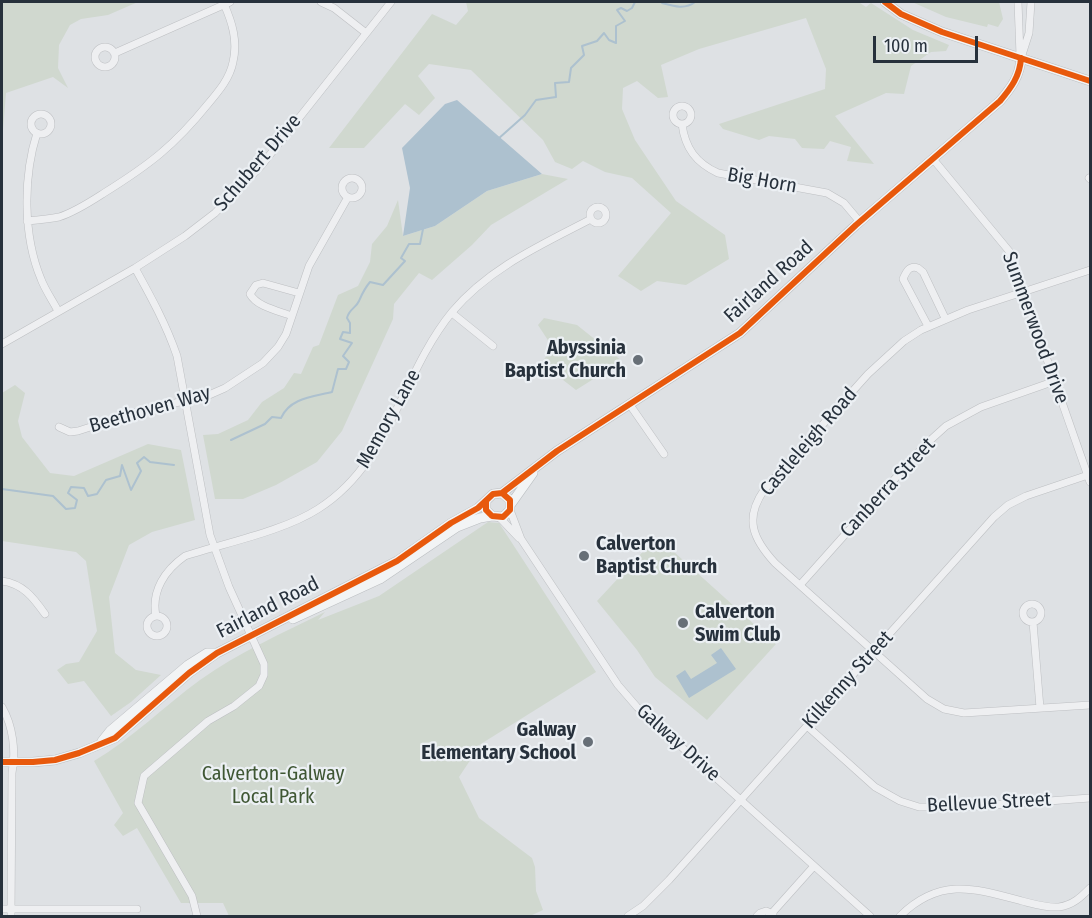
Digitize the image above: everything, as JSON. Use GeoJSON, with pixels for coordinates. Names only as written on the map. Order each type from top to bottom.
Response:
{"type":"FeatureCollection","features":[{"type":"Feature","properties":{"kind":"main road"},"geometry":{"type":"LineString","coordinates":[[885,2],[901,14],[942,32],[1090,81]]}},
{"type":"Feature","properties":{"kind":"main road","name":"Fairland Road"},"geometry":{"type":"LineString","coordinates":[[502,493],[557,451],[740,333],[860,222],[1000,101],[1017,77],[1021,58]]}},
{"type":"Feature","properties":{"kind":"main road","name":"Fairland Road"},"geometry":{"type":"LineString","coordinates":[[511,507],[538,466]]}},
{"type":"Feature","properties":{"kind":"main road"},"geometry":{"type":"LineString","coordinates":[[502,493],[508,497],[511,507],[507,514],[496,517],[486,510],[486,501],[492,494],[502,493]]}},
{"type":"Feature","properties":{"kind":"main road","name":"Fairland Road"},"geometry":{"type":"LineString","coordinates":[[285,620],[290,615],[396,561],[486,501]]}},
{"type":"Feature","properties":{"kind":"main road","name":"Fairland Road"},"geometry":{"type":"LineString","coordinates":[[2,762],[55,760],[79,753],[101,742],[188,665],[207,653],[217,653],[251,635],[285,620],[295,619],[380,579],[457,527],[480,518],[496,517]]}},
{"type":"Feature","properties":{"kind":"street"},"geometry":{"type":"LineString","coordinates":[[321,2],[334,8],[366,33]]}},
{"type":"Feature","properties":{"kind":"street","name":"Schubert Drive"},"geometry":{"type":"LineString","coordinates":[[2,344],[135,268],[185,236],[236,193],[268,157],[391,2]]}},
{"type":"Feature","properties":{"kind":"street"},"geometry":{"type":"LineString","coordinates":[[1018,2],[1021,58]]}},
{"type":"Feature","properties":{"kind":"street"},"geometry":{"type":"LineString","coordinates":[[1021,58],[1027,41],[1031,2]]}},
{"type":"Feature","properties":{"kind":"street"},"geometry":{"type":"LineString","coordinates":[[27,220],[61,216],[83,206],[142,170],[186,130],[224,85],[233,63],[235,35],[227,3],[115,53]]}},
{"type":"Feature","properties":{"kind":"street"},"geometry":{"type":"LineString","coordinates":[[1018,16],[1031,16]]}},
{"type":"Feature","properties":{"kind":"street","name":"Big Horn"},"geometry":{"type":"LineString","coordinates":[[682,124],[683,135],[690,150],[706,167],[718,173],[828,193],[844,203],[860,222]]}},
{"type":"Feature","properties":{"kind":"street"},"geometry":{"type":"LineString","coordinates":[[36,133],[29,169],[27,220],[32,254],[41,280],[58,311]]}},
{"type":"Feature","properties":{"kind":"street","name":"Summerwood Drive"},"geometry":{"type":"LineString","coordinates":[[933,159],[1009,251],[1089,479]]}},
{"type":"Feature","properties":{"kind":"street","name":"Beethoven Way"},"geometry":{"type":"LineString","coordinates":[[59,427],[70,432],[78,431],[137,412],[210,395],[263,363],[278,347],[286,334],[309,266],[348,197]]}},
{"type":"Feature","properties":{"kind":"street","name":"Memory Lane"},"geometry":{"type":"LineString","coordinates":[[156,616],[156,596],[160,584],[166,573],[185,556],[298,520],[318,510],[348,486],[376,452],[427,349],[452,313],[472,291],[502,267],[591,219]]}},
{"type":"Feature","properties":{"kind":"street"},"geometry":{"type":"LineString","coordinates":[[928,326],[903,279],[906,272],[913,266],[923,272],[945,318]]}},
{"type":"Feature","properties":{"kind":"street"},"geometry":{"type":"LineString","coordinates":[[135,268],[156,303],[177,356],[214,547],[264,665],[264,675],[259,686],[234,706],[208,721],[144,776],[138,803],[192,896],[197,916]]}},
{"type":"Feature","properties":{"kind":"street","name":"Castleleigh Road"},"geometry":{"type":"LineString","coordinates":[[1090,270],[945,318],[904,341],[868,374],[758,498],[753,513],[753,530],[757,541],[775,563],[927,699],[944,709],[964,713],[1090,705]]}},
{"type":"Feature","properties":{"kind":"street"},"geometry":{"type":"LineString","coordinates":[[292,316],[259,303],[250,294],[256,285],[263,283],[299,294]]}},
{"type":"Feature","properties":{"kind":"street"},"geometry":{"type":"LineString","coordinates":[[452,313],[493,346]]}},
{"type":"Feature","properties":{"kind":"street","name":"Canberra Street"},"geometry":{"type":"LineString","coordinates":[[800,585],[925,445],[946,426],[981,407],[1055,381]]}},
{"type":"Feature","properties":{"kind":"street"},"geometry":{"type":"LineString","coordinates":[[630,405],[664,454]]}},
{"type":"Feature","properties":{"kind":"street","name":"Kilkenny Street"},"geometry":{"type":"LineString","coordinates":[[628,916],[640,914],[994,517],[1008,505],[1026,496],[1089,479]]}},
{"type":"Feature","properties":{"kind":"street","name":"Galway Drive"},"geometry":{"type":"LineString","coordinates":[[511,507],[521,539]]}},
{"type":"Feature","properties":{"kind":"street","name":"Galway Drive"},"geometry":{"type":"LineString","coordinates":[[496,517],[521,539],[621,688],[637,707],[870,916]]}},
{"type":"Feature","properties":{"kind":"street"},"geometry":{"type":"LineString","coordinates":[[2,581],[15,583],[45,614]]}},
{"type":"Feature","properties":{"kind":"street"},"geometry":{"type":"LineString","coordinates":[[1034,622],[1040,708]]}},
{"type":"Feature","properties":{"kind":"street"},"geometry":{"type":"LineString","coordinates":[[2,707],[12,732],[14,762],[11,913]]}},
{"type":"Feature","properties":{"kind":"street","name":"Bellevue Street"},"geometry":{"type":"LineString","coordinates":[[807,726],[875,787],[900,801],[919,807],[965,807],[1090,798]]}},
{"type":"Feature","properties":{"kind":"street"},"geometry":{"type":"LineString","coordinates":[[757,916],[763,911],[773,915],[814,866]]}},
{"type":"Feature","properties":{"kind":"street"},"geometry":{"type":"LineString","coordinates":[[900,916],[913,903],[946,890],[984,891],[1044,906],[1058,907],[1079,900],[1090,888]]}},
{"type":"Feature","properties":{"kind":"street"},"geometry":{"type":"LineString","coordinates":[[2,909],[11,913],[76,913],[137,909]]}},
{"type":"Feature","properties":{"kind":"green space"},"geometry":{"type":"Polygon","coordinates":[[[2,2],[138,2],[108,15],[81,19],[70,25],[59,45],[58,68],[68,88],[53,77],[6,93],[2,143],[2,2]]]}},
{"type":"Feature","properties":{"kind":"green space"},"geometry":{"type":"Polygon","coordinates":[[[466,2],[861,2],[866,7],[871,3],[913,30],[949,45],[946,51],[931,52],[911,66],[904,94],[886,93],[835,116],[874,164],[847,161],[851,147],[830,141],[824,149],[802,148],[795,139],[769,136],[759,140],[723,129],[719,124],[825,89],[826,69],[806,18],[699,49],[661,65],[668,97],[658,98],[637,81],[623,88],[622,109],[635,140],[676,201],[725,235],[729,259],[686,285],[657,281],[641,291],[618,276],[671,213],[632,178],[605,172],[583,161],[572,169],[555,162],[543,140],[471,70],[429,64],[418,76],[435,98],[419,115],[405,104],[364,148],[329,148],[432,14],[456,25],[468,11],[466,2]]]}},
{"type":"Feature","properties":{"kind":"green space"},"geometry":{"type":"Polygon","coordinates":[[[912,2],[999,2],[1003,19],[998,27],[988,24],[987,27],[946,17],[912,2]]]}},
{"type":"Feature","properties":{"kind":"green space"},"geometry":{"type":"Polygon","coordinates":[[[542,174],[568,179],[491,225],[432,280],[419,273],[394,304],[393,319],[342,431],[317,462],[276,485],[243,499],[215,499],[203,435],[218,434],[248,420],[262,402],[284,388],[294,373],[301,374],[313,347],[319,345],[338,295],[358,286],[370,262],[372,244],[387,226],[398,200],[403,236],[435,226],[487,191],[542,174]]]}},
{"type":"Feature","properties":{"kind":"green space"},"geometry":{"type":"Polygon","coordinates":[[[544,318],[577,325],[622,361],[576,390],[541,363],[553,348],[538,325],[544,318]]]}},
{"type":"Feature","properties":{"kind":"green space"},"geometry":{"type":"Polygon","coordinates":[[[15,385],[25,393],[18,421],[22,437],[50,473],[74,476],[148,444],[181,450],[195,520],[152,532],[129,545],[109,597],[115,653],[136,670],[161,675],[131,702],[111,716],[84,681],[68,684],[57,670],[66,664],[79,662],[97,631],[86,561],[76,552],[2,541],[2,393],[15,385]]]}},
{"type":"Feature","properties":{"kind":"green space","name":"Calverton-Galway Local Park"},"geometry":{"type":"Polygon","coordinates":[[[488,522],[499,523],[596,672],[476,747],[459,777],[479,818],[532,858],[535,867],[536,891],[543,910],[530,916],[229,916],[223,903],[181,903],[137,828],[123,836],[114,825],[123,813],[94,761],[122,742],[200,680],[230,661],[325,612],[318,620],[379,596],[488,522]]]}},
{"type":"Feature","properties":{"kind":"green space","name":"Calverton Swim Club"},"geometry":{"type":"Polygon","coordinates":[[[663,542],[776,644],[707,720],[655,677],[637,650],[597,601],[650,544],[663,542]]]}},
{"type":"Feature","properties":{"kind":"water"},"geometry":{"type":"Polygon","coordinates":[[[457,100],[542,174],[487,191],[435,226],[403,236],[410,188],[402,148],[445,104],[457,100]]]}},
{"type":"Feature","properties":{"kind":"water"},"geometry":{"type":"Polygon","coordinates":[[[721,648],[736,669],[689,698],[676,676],[685,670],[691,679],[717,663],[711,655],[721,648]]]}},
{"type":"Feature","properties":{"kind":"waterway"},"geometry":{"type":"LineString","coordinates":[[498,139],[525,115],[536,100],[556,97],[555,83],[569,82],[571,68],[584,55],[582,46],[597,41],[604,33],[609,40],[616,43],[616,26],[625,21],[617,10],[621,8],[627,11],[635,2]]}},
{"type":"Feature","properties":{"kind":"waterway"},"geometry":{"type":"LineString","coordinates":[[662,2],[679,7],[695,2]]}},
{"type":"Feature","properties":{"kind":"waterway"},"geometry":{"type":"LineString","coordinates":[[231,440],[265,424],[272,417],[281,418],[285,411],[296,402],[332,392],[338,369],[346,369],[349,362],[343,356],[352,343],[340,339],[343,332],[350,333],[350,323],[347,318],[349,313],[358,303],[370,282],[383,285],[405,261],[401,258],[409,244],[420,244],[423,229]]}},
{"type":"Feature","properties":{"kind":"waterway"},"geometry":{"type":"LineString","coordinates":[[2,489],[53,496],[66,509],[75,508],[77,500],[68,493],[71,487],[84,488],[88,496],[97,494],[106,480],[120,476],[122,465],[131,490],[141,471],[137,463],[144,457],[150,462],[174,465]]}},
{"type":"Feature","properties":{"kind":"cycle path"},"geometry":{"type":"LineString","coordinates":[[885,2],[901,14],[942,32],[1090,81]]}},
{"type":"Feature","properties":{"kind":"cycle path"},"geometry":{"type":"LineString","coordinates":[[502,493],[557,451],[740,333],[856,225],[1000,101],[1014,81],[1021,58]]}},
{"type":"Feature","properties":{"kind":"cycle path"},"geometry":{"type":"LineString","coordinates":[[2,762],[55,760],[115,738],[189,673],[217,653],[397,561],[451,523],[478,508],[493,494],[502,493],[510,500],[510,510],[503,517],[492,516],[486,510],[486,501]]}},
{"type":"Feature","properties":{"kind":"place","name":"Abyssinia Baptist Church"},"geometry":{"type":"Point","coordinates":[638,360]}},
{"type":"Feature","properties":{"kind":"place","name":"Calverton Baptist Church"},"geometry":{"type":"Point","coordinates":[584,556]}},
{"type":"Feature","properties":{"kind":"place","name":"Calverton Swim Club"},"geometry":{"type":"Point","coordinates":[683,623]}},
{"type":"Feature","properties":{"kind":"place","name":"Galway Elementary School"},"geometry":{"type":"Point","coordinates":[588,742]}}]}
